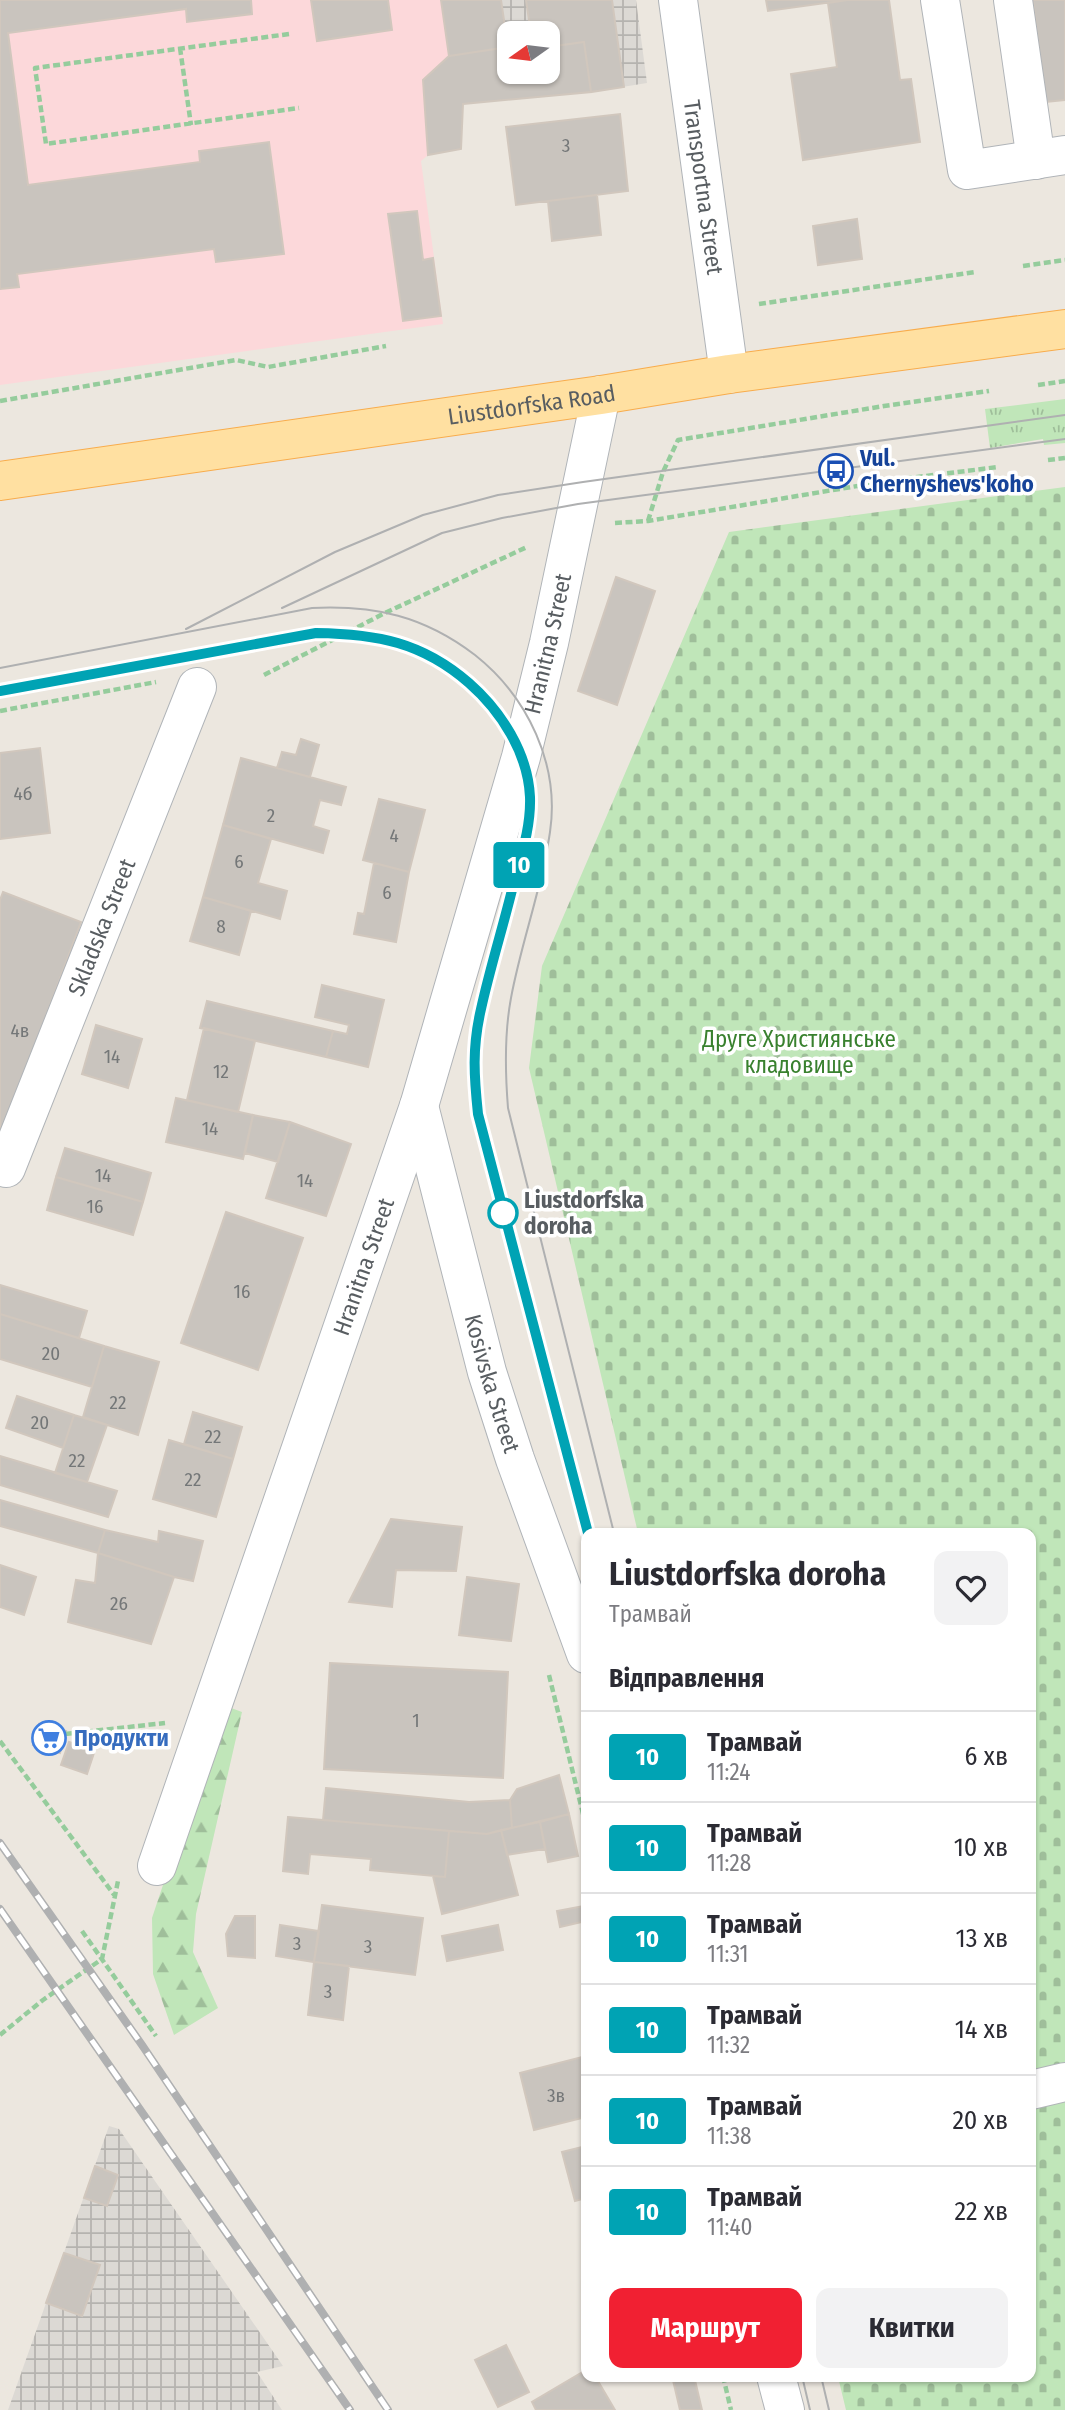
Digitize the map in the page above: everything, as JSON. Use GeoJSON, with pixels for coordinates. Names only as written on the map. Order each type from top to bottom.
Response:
{"type":"FeatureCollection","features":[{"type":"Feature","properties":{"kind":"main road","name":"Liustdorfska Road"},"geometry":{"type":"LineString","coordinates":[[0,481],[601,396],[729,374],[1065,329]]}},
{"type":"Feature","properties":{"kind":"street","name":"Transportna Street"},"geometry":{"type":"LineString","coordinates":[[678,0],[729,374]]}},
{"type":"Feature","properties":{"kind":"street"},"geometry":{"type":"LineString","coordinates":[[940,0],[967,170],[1051,157],[1013,0]]}},
{"type":"Feature","properties":{"kind":"street","name":"Hranitna Street"},"geometry":{"type":"LineString","coordinates":[[158,1866],[419,1106],[521,757],[549,643],[601,396]]}},
{"type":"Feature","properties":{"kind":"street","name":"Skladska Street"},"geometry":{"type":"LineString","coordinates":[[6,1168],[197,687]]}},
{"type":"Feature","properties":{"kind":"street","name":"Kosivska Street"},"geometry":{"type":"LineString","coordinates":[[419,1106],[487,1372],[515,1459],[581,1640]]}},
{"type":"Feature","properties":{"kind":"street"},"geometry":{"type":"LineString","coordinates":[[1036,2089],[1065,2082]]}},
{"type":"Feature","properties":{"kind":"street"},"geometry":{"type":"LineString","coordinates":[[778,2382],[785,2410]]}},
{"type":"Feature","properties":{"kind":"path"},"geometry":{"type":"LineString","coordinates":[[289,34],[35,68],[46,144],[299,108]]}},
{"type":"Feature","properties":{"kind":"path"},"geometry":{"type":"LineString","coordinates":[[180,48],[191,125]]}},
{"type":"Feature","properties":{"kind":"path"},"geometry":{"type":"LineString","coordinates":[[1023,266],[1065,260]]}},
{"type":"Feature","properties":{"kind":"path"},"geometry":{"type":"LineString","coordinates":[[720,310],[975,272]]}},
{"type":"Feature","properties":{"kind":"path"},"geometry":{"type":"LineString","coordinates":[[0,401],[236,360],[268,367],[386,346]]}},
{"type":"Feature","properties":{"kind":"path"},"geometry":{"type":"LineString","coordinates":[[1038,385],[1065,381]]}},
{"type":"Feature","properties":{"kind":"path"},"geometry":{"type":"LineString","coordinates":[[989,391],[678,440],[663,472],[648,521],[893,481],[998,467]]}},
{"type":"Feature","properties":{"kind":"path"},"geometry":{"type":"LineString","coordinates":[[1048,460],[1065,458]]}},
{"type":"Feature","properties":{"kind":"path"},"geometry":{"type":"LineString","coordinates":[[264,675],[387,612],[574,526]]}},
{"type":"Feature","properties":{"kind":"path"},"geometry":{"type":"LineString","coordinates":[[0,711],[173,679],[197,687]]}},
{"type":"Feature","properties":{"kind":"path"},"geometry":{"type":"LineString","coordinates":[[65,1734],[169,1723]]}},
{"type":"Feature","properties":{"kind":"path"},"geometry":{"type":"LineString","coordinates":[[0,1741],[115,1896]]}},
{"type":"Feature","properties":{"kind":"path"},"geometry":{"type":"LineString","coordinates":[[0,2035],[43,2000],[102,1959],[124,1853],[158,1866]]}},
{"type":"Feature","properties":{"kind":"path"},"geometry":{"type":"LineString","coordinates":[[82,1931],[156,2036]]}},
{"type":"Feature","properties":{"kind":"path"},"geometry":{"type":"LineString","coordinates":[[724,2382],[731,2410]]}},
{"type":"Feature","properties":{"kind":"shaded area"},"geometry":{"type":"Polygon","coordinates":[[[0,0],[441,0],[449,56],[423,80],[428,155],[421,161],[443,324],[0,385],[0,0]]]}},
{"type":"Feature","properties":{"kind":"shaded area"},"geometry":{"type":"Polygon","coordinates":[[[441,0],[636,0],[647,83],[591,92],[584,42],[560,45],[560,21],[497,21],[497,49],[449,56],[441,0]]]}},
{"type":"Feature","properties":{"kind":"shaded area"},"geometry":{"type":"Polygon","coordinates":[[[109,2126],[119,2129],[283,2366],[257,2372],[282,2410],[8,2410],[109,2126]]]}},
{"type":"Feature","properties":{"kind":"green space"},"geometry":{"type":"Polygon","coordinates":[[[1065,399],[1065,443],[1044,445],[1043,439],[990,448],[985,409],[1065,399]]]}},
{"type":"Feature","properties":{"kind":"green space","name":"Друге Християнське кладовище"},"geometry":{"type":"Polygon","coordinates":[[[1065,487],[1065,2410],[846,2410],[839,2382],[1036,2382],[1036,1528],[637,1528],[529,1068],[542,966],[729,532],[1065,487]]]}},
{"type":"Feature","properties":{"kind":"green space"},"geometry":{"type":"Polygon","coordinates":[[[223,1705],[242,1712],[196,1914],[193,1952],[218,2008],[174,2035],[153,1974],[152,1918],[223,1705]]]}},
{"type":"Feature","properties":{"kind":"building"},"geometry":{"type":"Polygon","coordinates":[[[0,0],[251,0],[252,14],[187,22],[186,9],[8,33],[28,185],[200,162],[199,151],[269,142],[284,254],[216,262],[214,249],[17,274],[19,287],[0,289],[0,0]]]}},
{"type":"Feature","properties":{"kind":"building"},"geometry":{"type":"Polygon","coordinates":[[[311,0],[388,0],[392,30],[317,41],[311,0]]]}},
{"type":"Feature","properties":{"kind":"building"},"geometry":{"type":"Polygon","coordinates":[[[441,0],[501,0],[504,21],[497,21],[497,49],[449,56],[441,0]]]}},
{"type":"Feature","properties":{"kind":"building"},"geometry":{"type":"Polygon","coordinates":[[[526,0],[612,0],[624,87],[591,92],[584,42],[560,45],[560,21],[529,21],[526,0]]]}},
{"type":"Feature","properties":{"kind":"building"},"geometry":{"type":"Polygon","coordinates":[[[766,0],[847,0],[768,11],[766,0]]]}},
{"type":"Feature","properties":{"kind":"building"},"geometry":{"type":"Polygon","coordinates":[[[889,0],[900,80],[911,79],[920,142],[803,160],[791,74],[837,67],[828,3],[889,0]]]}},
{"type":"Feature","properties":{"kind":"building"},"geometry":{"type":"Polygon","coordinates":[[[1033,0],[1065,0],[1065,100],[1046,102],[1033,0]]]}},
{"type":"Feature","properties":{"kind":"building"},"geometry":{"type":"Polygon","coordinates":[[[584,42],[591,92],[463,104],[461,149],[428,155],[423,80],[449,56],[497,49],[497,84],[560,84],[560,45],[584,42]]]}},
{"type":"Feature","properties":{"kind":"building"},"geometry":{"type":"Polygon","coordinates":[[[620,114],[628,191],[516,205],[506,127],[620,114]]]}},
{"type":"Feature","properties":{"kind":"building"},"geometry":{"type":"Polygon","coordinates":[[[597,195],[601,235],[552,241],[548,201],[597,195]]]}},
{"type":"Feature","properties":{"kind":"building"},"geometry":{"type":"Polygon","coordinates":[[[417,211],[423,260],[433,258],[441,316],[403,321],[388,214],[417,211]]]}},
{"type":"Feature","properties":{"kind":"building"},"geometry":{"type":"Polygon","coordinates":[[[857,219],[862,259],[818,265],[813,226],[857,219]]]}},
{"type":"Feature","properties":{"kind":"building"},"geometry":{"type":"Polygon","coordinates":[[[616,577],[655,591],[617,705],[578,691],[616,577]]]}},
{"type":"Feature","properties":{"kind":"building"},"geometry":{"type":"Polygon","coordinates":[[[301,739],[319,745],[310,777],[277,768],[282,752],[296,755],[301,739]]]}},
{"type":"Feature","properties":{"kind":"building"},"geometry":{"type":"Polygon","coordinates":[[[40,748],[50,833],[0,839],[0,753],[40,748]]]}},
{"type":"Feature","properties":{"kind":"building"},"geometry":{"type":"Polygon","coordinates":[[[241,758],[346,787],[341,805],[320,800],[313,826],[329,831],[323,853],[223,825],[241,758]]]}},
{"type":"Feature","properties":{"kind":"building"},"geometry":{"type":"Polygon","coordinates":[[[379,799],[425,810],[409,872],[363,860],[379,799]]]}},
{"type":"Feature","properties":{"kind":"building"},"geometry":{"type":"Polygon","coordinates":[[[223,825],[271,839],[258,883],[287,891],[280,919],[203,897],[223,825]]]}},
{"type":"Feature","properties":{"kind":"building"},"geometry":{"type":"Polygon","coordinates":[[[374,863],[409,872],[396,942],[354,934],[358,913],[364,914],[374,863]]]}},
{"type":"Feature","properties":{"kind":"building"},"geometry":{"type":"Polygon","coordinates":[[[3,892],[81,922],[0,1139],[0,900],[3,892]]]}},
{"type":"Feature","properties":{"kind":"building"},"geometry":{"type":"Polygon","coordinates":[[[203,897],[251,911],[239,955],[190,941],[203,897]]]}},
{"type":"Feature","properties":{"kind":"building"},"geometry":{"type":"Polygon","coordinates":[[[322,985],[384,1000],[368,1067],[326,1057],[333,1031],[347,1034],[349,1025],[315,1017],[322,985]]]}},
{"type":"Feature","properties":{"kind":"building"},"geometry":{"type":"Polygon","coordinates":[[[207,1001],[333,1031],[326,1057],[200,1028],[207,1001]]]}},
{"type":"Feature","properties":{"kind":"building"},"geometry":{"type":"Polygon","coordinates":[[[96,1025],[142,1039],[128,1088],[82,1074],[96,1025]]]}},
{"type":"Feature","properties":{"kind":"building"},"geometry":{"type":"Polygon","coordinates":[[[204,1028],[255,1041],[238,1112],[187,1100],[204,1028]]]}},
{"type":"Feature","properties":{"kind":"building"},"geometry":{"type":"Polygon","coordinates":[[[176,1098],[253,1115],[243,1159],[166,1142],[176,1098]]]}},
{"type":"Feature","properties":{"kind":"building"},"geometry":{"type":"Polygon","coordinates":[[[253,1115],[290,1122],[278,1162],[245,1153],[253,1115]]]}},
{"type":"Feature","properties":{"kind":"building"},"geometry":{"type":"Polygon","coordinates":[[[290,1122],[351,1144],[326,1216],[266,1198],[290,1122]]]}},
{"type":"Feature","properties":{"kind":"building"},"geometry":{"type":"Polygon","coordinates":[[[65,1148],[151,1173],[143,1202],[56,1177],[65,1148]]]}},
{"type":"Feature","properties":{"kind":"building"},"geometry":{"type":"Polygon","coordinates":[[[56,1177],[143,1202],[133,1235],[47,1210],[56,1177]]]}},
{"type":"Feature","properties":{"kind":"building"},"geometry":{"type":"Polygon","coordinates":[[[226,1212],[303,1238],[258,1370],[181,1343],[226,1212]]]}},
{"type":"Feature","properties":{"kind":"building"},"geometry":{"type":"Polygon","coordinates":[[[0,1285],[87,1311],[79,1338],[0,1314],[0,1285]]]}},
{"type":"Feature","properties":{"kind":"building"},"geometry":{"type":"Polygon","coordinates":[[[0,1314],[104,1346],[92,1387],[0,1359],[0,1314]]]}},
{"type":"Feature","properties":{"kind":"building"},"geometry":{"type":"Polygon","coordinates":[[[104,1346],[159,1362],[138,1435],[83,1417],[104,1346]]]}},
{"type":"Feature","properties":{"kind":"building"},"geometry":{"type":"Polygon","coordinates":[[[17,1396],[74,1415],[63,1448],[6,1428],[17,1396]]]}},
{"type":"Feature","properties":{"kind":"building"},"geometry":{"type":"Polygon","coordinates":[[[193,1412],[242,1427],[233,1459],[184,1444],[193,1412]]]}},
{"type":"Feature","properties":{"kind":"building"},"geometry":{"type":"Polygon","coordinates":[[[74,1415],[107,1425],[87,1482],[55,1473],[74,1415]]]}},
{"type":"Feature","properties":{"kind":"building"},"geometry":{"type":"Polygon","coordinates":[[[169,1440],[233,1459],[216,1517],[153,1499],[169,1440]]]}},
{"type":"Feature","properties":{"kind":"building"},"geometry":{"type":"Polygon","coordinates":[[[0,1456],[117,1491],[108,1517],[0,1485],[0,1456]]]}},
{"type":"Feature","properties":{"kind":"building"},"geometry":{"type":"Polygon","coordinates":[[[0,1500],[105,1530],[98,1553],[0,1526],[0,1500]]]}},
{"type":"Feature","properties":{"kind":"building"},"geometry":{"type":"Polygon","coordinates":[[[391,1519],[462,1527],[456,1571],[396,1570],[392,1607],[349,1602],[391,1519]]]}},
{"type":"Feature","properties":{"kind":"building"},"geometry":{"type":"Polygon","coordinates":[[[105,1530],[158,1542],[159,1531],[203,1541],[193,1581],[98,1553],[105,1530]]]}},
{"type":"Feature","properties":{"kind":"building"},"geometry":{"type":"Polygon","coordinates":[[[98,1553],[174,1577],[151,1644],[68,1622],[76,1580],[95,1583],[98,1553]]]}},
{"type":"Feature","properties":{"kind":"building"},"geometry":{"type":"Polygon","coordinates":[[[0,1565],[36,1577],[24,1615],[0,1607],[0,1565]]]}},
{"type":"Feature","properties":{"kind":"building"},"geometry":{"type":"Polygon","coordinates":[[[467,1577],[519,1584],[511,1641],[459,1635],[467,1577]]]}},
{"type":"Feature","properties":{"kind":"building"},"geometry":{"type":"Polygon","coordinates":[[[330,1663],[508,1672],[503,1778],[324,1769],[330,1663]]]}},
{"type":"Feature","properties":{"kind":"building","name":"Продукти"},"geometry":{"type":"Polygon","coordinates":[[[39,1724],[66,1731],[60,1753],[33,1745],[39,1724]]]}},
{"type":"Feature","properties":{"kind":"building"},"geometry":{"type":"Polygon","coordinates":[[[69,1742],[95,1750],[87,1774],[61,1765],[69,1742]]]}},
{"type":"Feature","properties":{"kind":"building"},"geometry":{"type":"Polygon","coordinates":[[[559,1775],[569,1814],[512,1828],[510,1800],[517,1789],[559,1775]]]}},
{"type":"Feature","properties":{"kind":"building"},"geometry":{"type":"Polygon","coordinates":[[[326,1788],[469,1802],[510,1800],[512,1828],[487,1834],[323,1820],[326,1788]]]}},
{"type":"Feature","properties":{"kind":"building"},"geometry":{"type":"Polygon","coordinates":[[[569,1814],[578,1856],[548,1862],[540,1822],[569,1814]]]}},
{"type":"Feature","properties":{"kind":"building"},"geometry":{"type":"Polygon","coordinates":[[[288,1817],[449,1831],[445,1877],[370,1870],[371,1859],[310,1854],[308,1874],[283,1871],[288,1817]]]}},
{"type":"Feature","properties":{"kind":"building"},"geometry":{"type":"Polygon","coordinates":[[[540,1822],[545,1849],[507,1855],[501,1830],[540,1822]]]}},
{"type":"Feature","properties":{"kind":"building"},"geometry":{"type":"Polygon","coordinates":[[[501,1830],[518,1895],[442,1914],[433,1876],[445,1877],[449,1831],[487,1834],[501,1830]]]}},
{"type":"Feature","properties":{"kind":"building"},"geometry":{"type":"Polygon","coordinates":[[[322,1905],[423,1918],[415,1975],[314,1962],[322,1905]]]}},
{"type":"Feature","properties":{"kind":"building"},"geometry":{"type":"Polygon","coordinates":[[[581,1907],[581,1922],[560,1927],[557,1911],[581,1907]]]}},
{"type":"Feature","properties":{"kind":"building"},"geometry":{"type":"Polygon","coordinates":[[[235,1916],[255,1916],[255,1958],[228,1956],[226,1934],[235,1916]]]}},
{"type":"Feature","properties":{"kind":"building"},"geometry":{"type":"Polygon","coordinates":[[[280,1925],[319,1931],[314,1962],[276,1956],[280,1925]]]}},
{"type":"Feature","properties":{"kind":"building"},"geometry":{"type":"Polygon","coordinates":[[[498,1925],[503,1950],[447,1961],[442,1936],[498,1925]]]}},
{"type":"Feature","properties":{"kind":"building"},"geometry":{"type":"Polygon","coordinates":[[[314,1962],[349,1966],[343,2020],[308,2015],[314,1962]]]}},
{"type":"Feature","properties":{"kind":"building"},"geometry":{"type":"Polygon","coordinates":[[[581,2057],[581,2118],[534,2130],[520,2073],[581,2057]]]}},
{"type":"Feature","properties":{"kind":"building"},"geometry":{"type":"Polygon","coordinates":[[[581,2147],[581,2199],[575,2201],[562,2152],[581,2147]]]}},
{"type":"Feature","properties":{"kind":"building"},"geometry":{"type":"Polygon","coordinates":[[[95,2166],[118,2175],[107,2206],[84,2198],[95,2166]]]}},
{"type":"Feature","properties":{"kind":"building"},"geometry":{"type":"Polygon","coordinates":[[[64,2253],[100,2265],[82,2316],[46,2303],[64,2253]]]}},
{"type":"Feature","properties":{"kind":"building"},"geometry":{"type":"Polygon","coordinates":[[[506,2345],[529,2392],[498,2407],[475,2360],[506,2345]]]}},
{"type":"Feature","properties":{"kind":"building"},"geometry":{"type":"Polygon","coordinates":[[[581,2373],[581,2382],[599,2382],[615,2410],[536,2410],[532,2402],[581,2373]]]}},
{"type":"Feature","properties":{"kind":"building"},"geometry":{"type":"Polygon","coordinates":[[[673,2382],[695,2382],[702,2410],[680,2410],[673,2382]]]}},
{"type":"Feature","properties":{"kind":"tram line"},"geometry":{"type":"LineString","coordinates":[[186,629],[335,552],[423,515],[498,495],[1065,415]]}},
{"type":"Feature","properties":{"kind":"tram line"},"geometry":{"type":"LineString","coordinates":[[282,608],[442,533],[502,518],[578,504],[1065,439]]}},
{"type":"Feature","properties":{"kind":"tram line"},"geometry":{"type":"LineString","coordinates":[[0,668],[312,608],[357,609],[378,611],[418,622],[456,642],[494,672],[525,712],[545,758],[552,807],[546,853],[509,1012],[506,1053],[508,1108],[613,1528]]}},
{"type":"Feature","properties":{"kind":"tram line"},"geometry":{"type":"LineString","coordinates":[[0,691],[316,633],[338,634],[397,643],[434,658],[469,683],[502,720],[524,765],[530,808],[523,850],[478,1023],[475,1062],[478,1114],[586,1528]]}},
{"type":"Feature","properties":{"kind":"tram line","name":"10"},"geometry":{"type":"LineString","coordinates":[[0,691],[316,633],[347,634],[387,639],[421,651],[459,674],[486,698],[508,728],[521,757],[530,795],[528,831],[480,1011],[473,1063],[475,1089],[478,1114],[587,1528]]}},
{"type":"Feature","properties":{"kind":"tram line"},"geometry":{"type":"LineString","coordinates":[[803,2382],[810,2410]]}},
{"type":"Feature","properties":{"kind":"tram line"},"geometry":{"type":"LineString","coordinates":[[822,2382],[829,2410]]}},
{"type":"Feature","properties":{"kind":"railway"},"geometry":{"type":"LineString","coordinates":[[0,1843],[142,2045],[388,2410]]}},
{"type":"Feature","properties":{"kind":"railway"},"geometry":{"type":"LineString","coordinates":[[0,1909],[350,2410]]}},
{"type":"Feature","properties":{"kind":"place","name":"Vul. Chernyshevs'koho"},"geometry":{"type":"Point","coordinates":[836,471]}},
{"type":"Feature","properties":{"kind":"place","name":"Liustdorfska doroha"},"geometry":{"type":"Point","coordinates":[503,1213]}},
{"type":"Feature","properties":{"kind":"place","name":"Продукти"},"geometry":{"type":"Point","coordinates":[49,1738]}}]}
